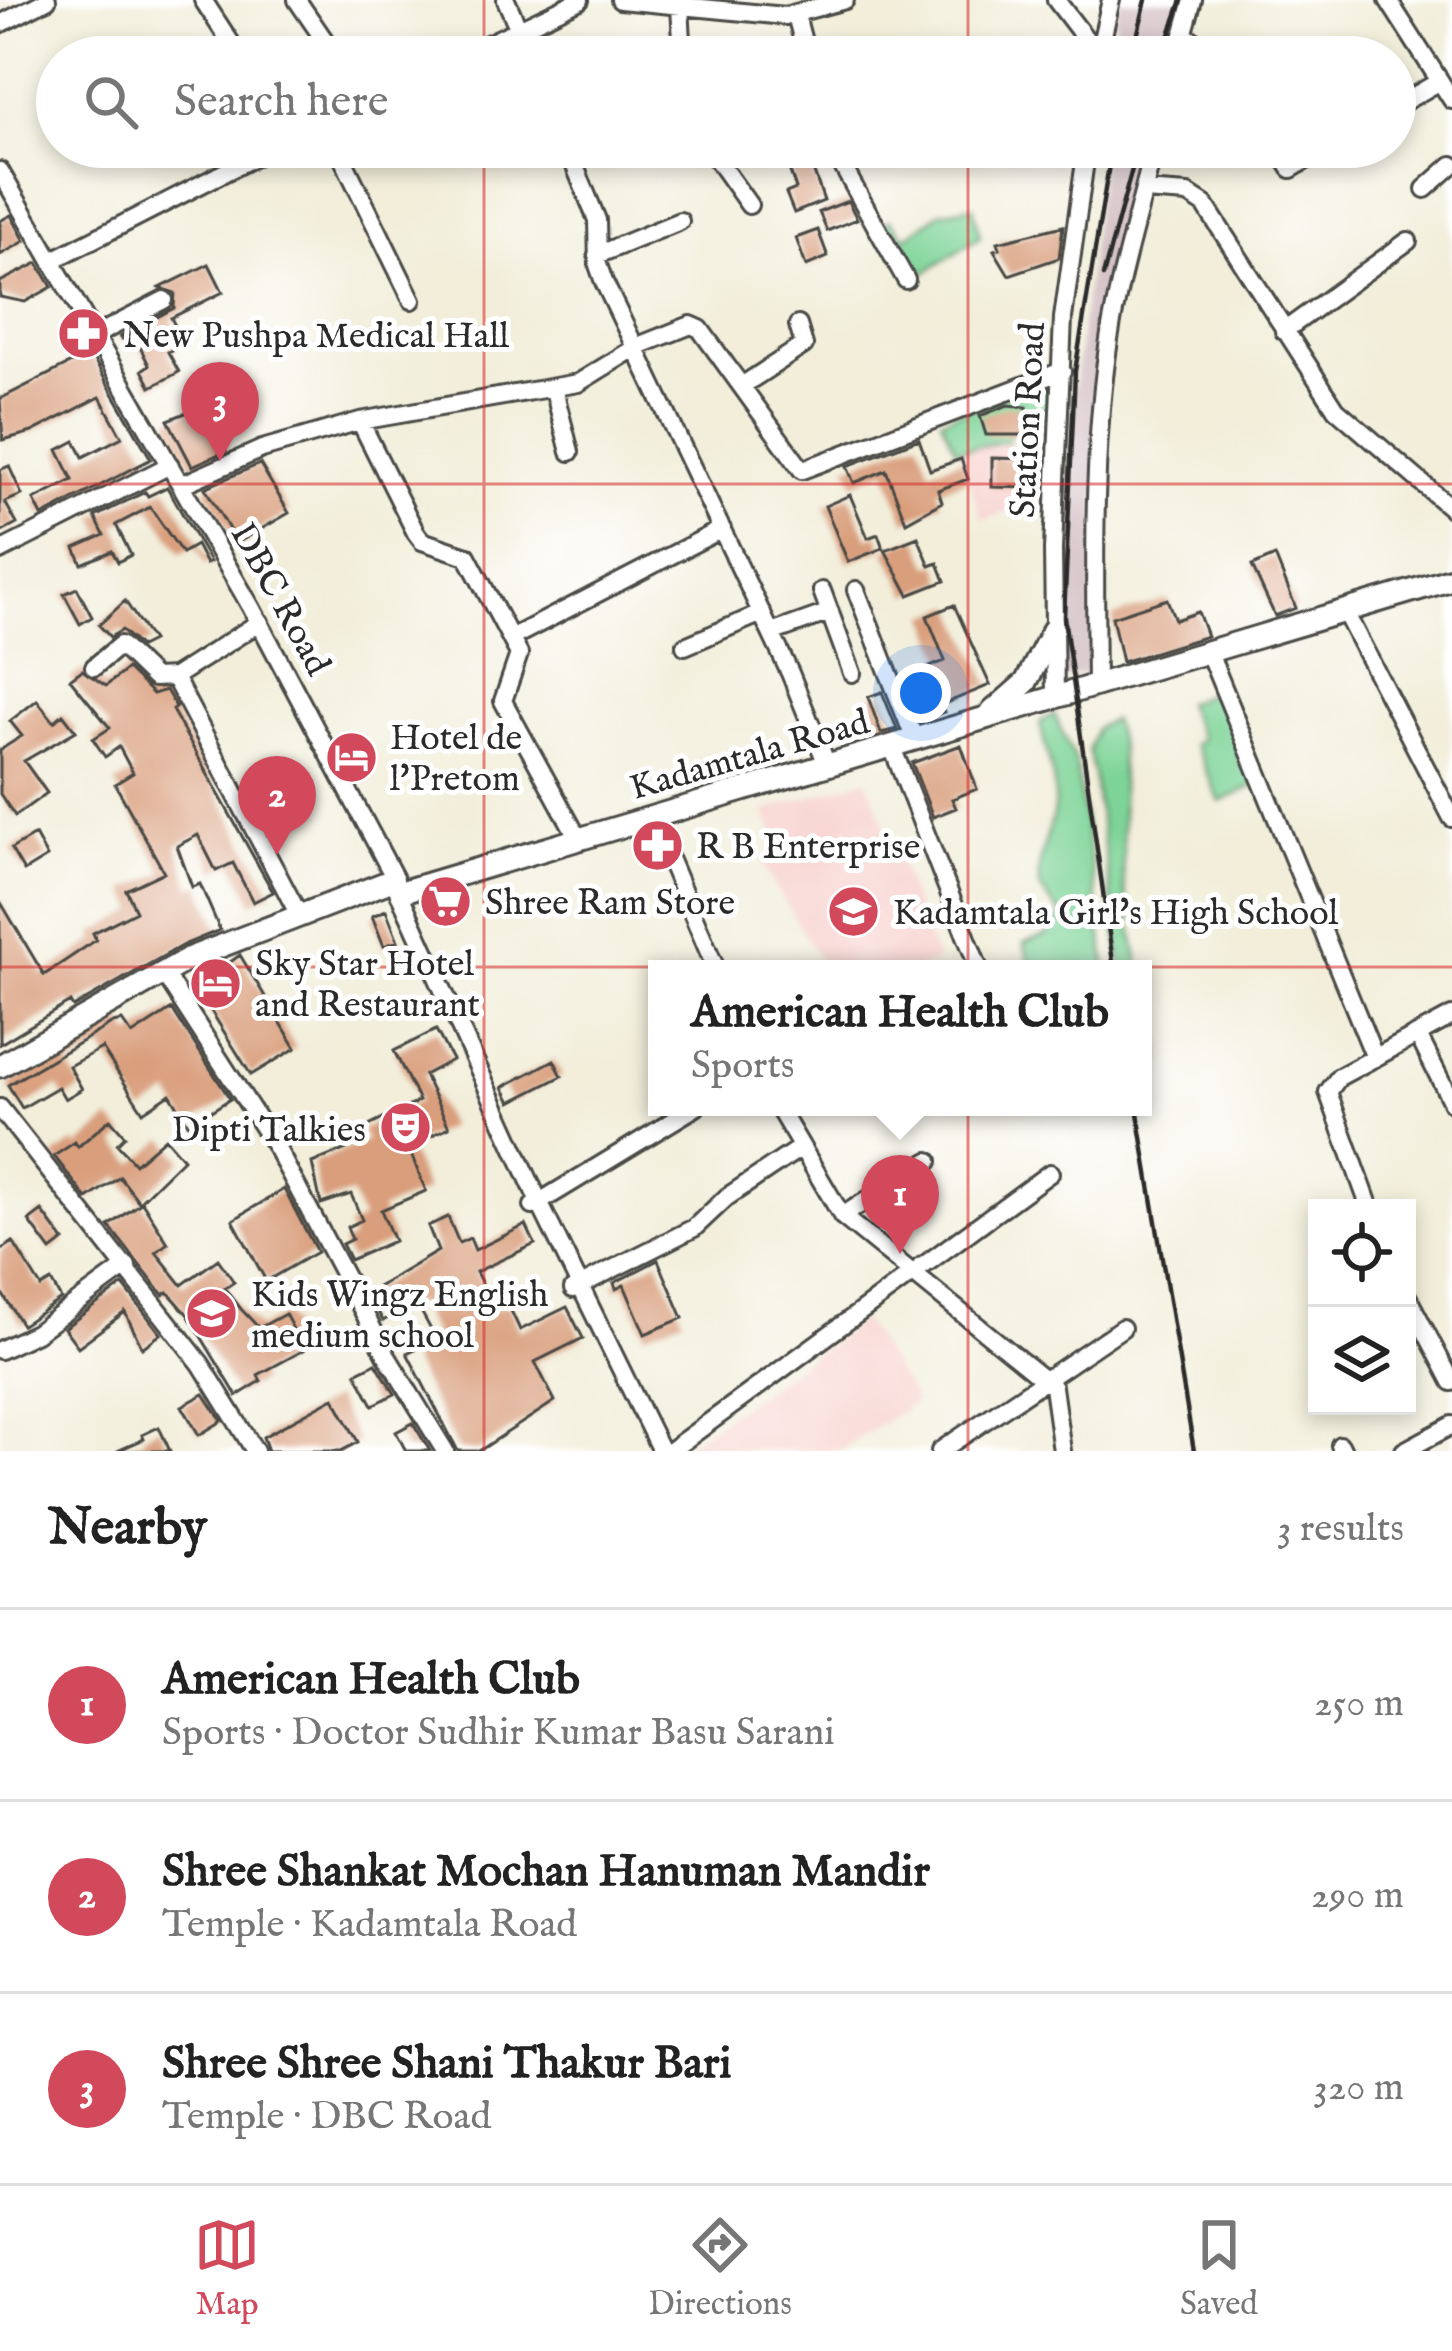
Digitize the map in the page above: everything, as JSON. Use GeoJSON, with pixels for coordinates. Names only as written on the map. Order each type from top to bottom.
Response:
{"type":"FeatureCollection","features":[{"type":"Feature","properties":{"kind":"main road","name":"Kadamtala Road"},"geometry":{"type":"LineString","coordinates":[[0,1066],[164,972],[300,917],[828,766],[1452,579]]}},
{"type":"Feature","properties":{"kind":"main road"},"geometry":{"type":"LineString","coordinates":[[952,728],[986,716],[1014,695],[1035,670],[1053,630]]}},
{"type":"Feature","properties":{"kind":"street"},"geometry":{"type":"LineString","coordinates":[[0,24],[47,0]]}},
{"type":"Feature","properties":{"kind":"street"},"geometry":{"type":"LineString","coordinates":[[203,0],[226,36]]}},
{"type":"Feature","properties":{"kind":"street"},"geometry":{"type":"LineString","coordinates":[[297,0],[322,36]]}},
{"type":"Feature","properties":{"kind":"street"},"geometry":{"type":"LineString","coordinates":[[506,0],[523,36]]}},
{"type":"Feature","properties":{"kind":"street"},"geometry":{"type":"LineString","coordinates":[[505,36],[580,0]]}},
{"type":"Feature","properties":{"kind":"street"},"geometry":{"type":"LineString","coordinates":[[620,0],[796,15],[845,0]]}},
{"type":"Feature","properties":{"kind":"street"},"geometry":{"type":"LineString","coordinates":[[1056,0],[1083,36]]}},
{"type":"Feature","properties":{"kind":"street"},"geometry":{"type":"LineString","coordinates":[[1103,36],[1111,0]]}},
{"type":"Feature","properties":{"kind":"street"},"geometry":{"type":"LineString","coordinates":[[1183,35],[1193,0]]}},
{"type":"Feature","properties":{"kind":"street"},"geometry":{"type":"LineString","coordinates":[[1388,0],[1411,36]]}},
{"type":"Feature","properties":{"kind":"street"},"geometry":{"type":"LineString","coordinates":[[680,7],[682,36]]}},
{"type":"Feature","properties":{"kind":"street"},"geometry":{"type":"LineString","coordinates":[[796,15],[802,36]]}},
{"type":"Feature","properties":{"kind":"street"},"geometry":{"type":"LineString","coordinates":[[1416,44],[1452,100]]}},
{"type":"Feature","properties":{"kind":"street"},"geometry":{"type":"LineString","coordinates":[[1416,95],[1440,81]]}},
{"type":"Feature","properties":{"kind":"street"},"geometry":{"type":"LineString","coordinates":[[1425,189],[1452,165]]}},
{"type":"Feature","properties":{"kind":"street"},"geometry":{"type":"LineString","coordinates":[[53,260],[233,168]]}},
{"type":"Feature","properties":{"kind":"street"},"geometry":{"type":"LineString","coordinates":[[348,168],[412,300]]}},
{"type":"Feature","properties":{"kind":"street"},"geometry":{"type":"LineString","coordinates":[[576,168],[597,220],[597,255],[604,283],[762,613],[828,766]]}},
{"type":"Feature","properties":{"kind":"street"},"geometry":{"type":"LineString","coordinates":[[722,168],[749,206]]}},
{"type":"Feature","properties":{"kind":"street"},"geometry":{"type":"LineString","coordinates":[[844,168],[906,280]]}},
{"type":"Feature","properties":{"kind":"street","name":"Station Road"},"geometry":{"type":"LineString","coordinates":[[1064,696],[1053,630],[1063,319],[1085,168]]}},
{"type":"Feature","properties":{"kind":"street"},"geometry":{"type":"LineString","coordinates":[[1096,686],[1095,525],[1102,391],[1115,305],[1149,168]]}},
{"type":"Feature","properties":{"kind":"street","name":"DBC Road"},"geometry":{"type":"LineString","coordinates":[[0,171],[260,622],[393,888],[576,1287],[661,1451]]}},
{"type":"Feature","properties":{"kind":"street"},"geometry":{"type":"LineString","coordinates":[[1144,191],[1188,194],[1205,205],[1336,409],[1452,509]]}},
{"type":"Feature","properties":{"kind":"street"},"geometry":{"type":"LineString","coordinates":[[597,255],[680,221]]}},
{"type":"Feature","properties":{"kind":"street"},"geometry":{"type":"LineString","coordinates":[[1284,331],[1408,241]]}},
{"type":"Feature","properties":{"kind":"street"},"geometry":{"type":"LineString","coordinates":[[96,335],[164,300]]}},
{"type":"Feature","properties":{"kind":"street"},"geometry":{"type":"LineString","coordinates":[[181,485],[262,449],[360,421],[554,390],[590,378],[638,346],[696,325],[802,470],[1062,371]]}},
{"type":"Feature","properties":{"kind":"street"},"geometry":{"type":"LineString","coordinates":[[742,385],[804,345],[798,325]]}},
{"type":"Feature","properties":{"kind":"street"},"geometry":{"type":"LineString","coordinates":[[554,390],[570,452]]}},
{"type":"Feature","properties":{"kind":"street"},"geometry":{"type":"LineString","coordinates":[[360,421],[416,533],[422,541],[467,556],[513,637],[519,661],[503,700],[577,836]]}},
{"type":"Feature","properties":{"kind":"street"},"geometry":{"type":"LineString","coordinates":[[0,551],[170,465]]}},
{"type":"Feature","properties":{"kind":"street"},"geometry":{"type":"LineString","coordinates":[[513,637],[722,529]]}},
{"type":"Feature","properties":{"kind":"street"},"geometry":{"type":"LineString","coordinates":[[856,590],[915,740]]}},
{"type":"Feature","properties":{"kind":"street"},"geometry":{"type":"LineString","coordinates":[[822,591],[852,673]]}},
{"type":"Feature","properties":{"kind":"street"},"geometry":{"type":"LineString","coordinates":[[771,633],[830,612]]}},
{"type":"Feature","properties":{"kind":"street"},"geometry":{"type":"LineString","coordinates":[[1345,612],[1449,807]]}},
{"type":"Feature","properties":{"kind":"street"},"geometry":{"type":"LineString","coordinates":[[685,646],[762,613]]}},
{"type":"Feature","properties":{"kind":"street"},"geometry":{"type":"LineString","coordinates":[[94,667],[120,645],[154,678],[174,677],[260,622]]}},
{"type":"Feature","properties":{"kind":"street"},"geometry":{"type":"LineString","coordinates":[[1210,653],[1375,1058]]}},
{"type":"Feature","properties":{"kind":"street"},"geometry":{"type":"LineString","coordinates":[[174,677],[300,917]]}},
{"type":"Feature","properties":{"kind":"street"},"geometry":{"type":"LineString","coordinates":[[892,747],[975,960]]}},
{"type":"Feature","properties":{"kind":"street"},"geometry":{"type":"LineString","coordinates":[[652,816],[712,960]]}},
{"type":"Feature","properties":{"kind":"street"},"geometry":{"type":"LineString","coordinates":[[164,972],[277,1149],[388,1358],[445,1451]]}},
{"type":"Feature","properties":{"kind":"street"},"geometry":{"type":"LineString","coordinates":[[1366,1199],[1327,1098],[1339,1077],[1452,1016]]}},
{"type":"Feature","properties":{"kind":"street"},"geometry":{"type":"LineString","coordinates":[[1418,1035],[1452,1103]]}},
{"type":"Feature","properties":{"kind":"street"},"geometry":{"type":"LineString","coordinates":[[0,1108],[201,1364],[255,1451]]}},
{"type":"Feature","properties":{"kind":"street"},"geometry":{"type":"LineString","coordinates":[[536,1204],[681,1116]]}},
{"type":"Feature","properties":{"kind":"street"},"geometry":{"type":"LineString","coordinates":[[783,1116],[842,1216],[1046,1379],[1058,1398],[1062,1451]]}},
{"type":"Feature","properties":{"kind":"street"},"geometry":{"type":"LineString","coordinates":[[576,1287],[694,1228],[727,1197],[800,1148]]}},
{"type":"Feature","properties":{"kind":"street"},"geometry":{"type":"LineString","coordinates":[[842,1216],[929,1161]]}},
{"type":"Feature","properties":{"kind":"street"},"geometry":{"type":"LineString","coordinates":[[661,1451],[914,1276],[1050,1173]]}},
{"type":"Feature","properties":{"kind":"street"},"geometry":{"type":"LineString","coordinates":[[0,1350],[36,1333],[127,1266]]}},
{"type":"Feature","properties":{"kind":"street"},"geometry":{"type":"LineString","coordinates":[[1413,1307],[1452,1382]]}},
{"type":"Feature","properties":{"kind":"street"},"geometry":{"type":"LineString","coordinates":[[940,1451],[1122,1328]]}},
{"type":"Feature","properties":{"kind":"street"},"geometry":{"type":"LineString","coordinates":[[1404,1451],[1452,1425]]}},
{"type":"Feature","properties":{"kind":"shaded area"},"geometry":{"type":"Polygon","coordinates":[[[1120,0],[1189,0],[1177,36],[1117,36],[1120,0]]]}},
{"type":"Feature","properties":{"kind":"shaded area"},"geometry":{"type":"Polygon","coordinates":[[[1100,168],[1144,168],[1105,332],[1089,673],[1062,678],[1064,472],[1100,168]]]}},
{"type":"Feature","properties":{"kind":"shaded area"},"geometry":{"type":"Polygon","coordinates":[[[1049,439],[1047,499],[982,520],[959,449],[1049,439]]]}},
{"type":"Feature","properties":{"kind":"shaded area","name":"Kadamtala Girl's High School"},"geometry":{"type":"Polygon","coordinates":[[[867,779],[937,960],[820,960],[761,862],[782,853],[765,811],[867,779]]]}},
{"type":"Feature","properties":{"kind":"shaded area"},"geometry":{"type":"Polygon","coordinates":[[[862,1320],[916,1402],[839,1451],[678,1451],[862,1320]]]}},
{"type":"Feature","properties":{"kind":"green space"},"geometry":{"type":"Polygon","coordinates":[[[973,206],[980,237],[912,281],[879,226],[890,220],[906,238],[941,212],[973,206]]]}},
{"type":"Feature","properties":{"kind":"green space"},"geometry":{"type":"Polygon","coordinates":[[[1053,377],[1049,423],[1014,420],[1008,441],[956,450],[941,419],[1053,377]]]}},
{"type":"Feature","properties":{"kind":"green space"},"geometry":{"type":"Polygon","coordinates":[[[1220,689],[1258,784],[1220,802],[1194,744],[1201,740],[1185,703],[1220,689]]]}},
{"type":"Feature","properties":{"kind":"green space"},"geometry":{"type":"Polygon","coordinates":[[[1054,714],[1075,760],[1106,960],[1029,960],[1024,943],[1046,936],[1062,917],[1042,891],[1039,879],[1055,803],[1040,722],[1054,714]]]}},
{"type":"Feature","properties":{"kind":"green space"},"geometry":{"type":"Polygon","coordinates":[[[1112,720],[1120,748],[1124,886],[1138,960],[1121,960],[1089,748],[1096,728],[1112,720]]]}},
{"type":"Feature","properties":{"kind":"green space"},"geometry":{"type":"Polygon","coordinates":[[[1152,1014],[1160,1059],[1152,1088],[1152,1014]]]}},
{"type":"Feature","properties":{"kind":"building"},"geometry":{"type":"Polygon","coordinates":[[[789,168],[812,168],[824,201],[794,213],[786,193],[796,189],[789,168]]]}},
{"type":"Feature","properties":{"kind":"building"},"geometry":{"type":"Polygon","coordinates":[[[848,201],[857,219],[827,231],[819,212],[848,201]]]}},
{"type":"Feature","properties":{"kind":"building"},"geometry":{"type":"Polygon","coordinates":[[[11,215],[25,241],[0,255],[0,221],[11,215]]]}},
{"type":"Feature","properties":{"kind":"building"},"geometry":{"type":"Polygon","coordinates":[[[1063,226],[1059,258],[1009,275],[994,250],[1000,248],[998,242],[1063,226]]]}},
{"type":"Feature","properties":{"kind":"building"},"geometry":{"type":"Polygon","coordinates":[[[818,230],[828,257],[806,266],[796,238],[818,230]]]}},
{"type":"Feature","properties":{"kind":"building"},"geometry":{"type":"Polygon","coordinates":[[[38,263],[52,287],[25,302],[0,297],[0,282],[38,263]]]}},
{"type":"Feature","properties":{"kind":"building"},"geometry":{"type":"Polygon","coordinates":[[[209,264],[223,292],[171,318],[184,343],[168,352],[179,372],[151,387],[142,370],[149,365],[135,337],[126,342],[120,337],[174,308],[175,293],[160,288],[209,264]]]}},
{"type":"Feature","properties":{"kind":"building"},"geometry":{"type":"Polygon","coordinates":[[[72,322],[151,459],[42,516],[34,500],[73,480],[58,450],[75,441],[83,457],[122,437],[100,397],[32,432],[3,440],[0,399],[79,359],[63,327],[72,322]]]}},
{"type":"Feature","properties":{"kind":"building"},"geometry":{"type":"Polygon","coordinates":[[[235,393],[238,401],[208,417],[226,451],[192,466],[168,420],[235,393]]]}},
{"type":"Feature","properties":{"kind":"building"},"geometry":{"type":"Polygon","coordinates":[[[1008,405],[1027,407],[1029,435],[986,435],[980,416],[1008,405]]]}},
{"type":"Feature","properties":{"kind":"building"},"geometry":{"type":"Polygon","coordinates":[[[919,439],[930,470],[961,459],[968,479],[938,490],[942,502],[906,522],[886,470],[854,483],[847,466],[919,439]]]}},
{"type":"Feature","properties":{"kind":"building"},"geometry":{"type":"Polygon","coordinates":[[[992,458],[1031,459],[1030,488],[992,487],[992,458]]]}},
{"type":"Feature","properties":{"kind":"building"},"geometry":{"type":"Polygon","coordinates":[[[260,464],[289,513],[237,543],[205,488],[260,464]]]}},
{"type":"Feature","properties":{"kind":"building"},"geometry":{"type":"Polygon","coordinates":[[[9,466],[22,495],[5,502],[17,524],[0,533],[0,470],[9,466]]]}},
{"type":"Feature","properties":{"kind":"building"},"geometry":{"type":"Polygon","coordinates":[[[167,487],[210,562],[206,564],[196,545],[182,553],[150,507],[116,525],[131,555],[118,562],[112,551],[82,564],[75,548],[104,535],[95,517],[145,492],[148,496],[167,487]]]}},
{"type":"Feature","properties":{"kind":"building"},"geometry":{"type":"Polygon","coordinates":[[[850,495],[868,538],[878,534],[883,548],[848,562],[825,506],[850,495]]]}},
{"type":"Feature","properties":{"kind":"building"},"geometry":{"type":"Polygon","coordinates":[[[918,537],[930,566],[938,563],[945,581],[909,595],[885,550],[918,537]]]}},
{"type":"Feature","properties":{"kind":"building"},"geometry":{"type":"Polygon","coordinates":[[[1275,556],[1296,608],[1275,616],[1252,566],[1275,556]]]}},
{"type":"Feature","properties":{"kind":"building"},"geometry":{"type":"Polygon","coordinates":[[[77,588],[92,617],[80,624],[64,594],[77,588]]]}},
{"type":"Feature","properties":{"kind":"building"},"geometry":{"type":"Polygon","coordinates":[[[1167,599],[1175,620],[1198,612],[1207,636],[1122,662],[1112,617],[1167,599]]]}},
{"type":"Feature","properties":{"kind":"building"},"geometry":{"type":"Polygon","coordinates":[[[125,601],[152,641],[140,647],[122,630],[110,637],[99,625],[125,601]]]}},
{"type":"Feature","properties":{"kind":"building"},"geometry":{"type":"Polygon","coordinates":[[[954,605],[990,685],[941,705],[944,712],[921,721],[904,677],[945,661],[927,616],[954,605]]]}},
{"type":"Feature","properties":{"kind":"building"},"geometry":{"type":"Polygon","coordinates":[[[127,669],[153,694],[166,690],[176,707],[172,710],[273,892],[253,902],[233,863],[216,871],[198,835],[177,846],[192,887],[200,884],[220,930],[183,945],[73,1007],[70,1002],[0,1044],[0,901],[44,975],[96,940],[93,933],[136,911],[126,890],[164,872],[115,784],[133,773],[119,747],[105,757],[93,739],[110,728],[70,679],[82,670],[106,686],[127,669]]]}},
{"type":"Feature","properties":{"kind":"building"},"geometry":{"type":"Polygon","coordinates":[[[882,692],[897,729],[881,733],[868,697],[882,692]]]}},
{"type":"Feature","properties":{"kind":"building"},"geometry":{"type":"Polygon","coordinates":[[[37,700],[54,722],[63,714],[76,731],[24,761],[47,793],[15,816],[0,794],[0,750],[22,736],[10,721],[37,700]]]}},
{"type":"Feature","properties":{"kind":"building"},"geometry":{"type":"Polygon","coordinates":[[[961,745],[977,789],[952,799],[956,808],[933,817],[912,763],[961,745]]]}},
{"type":"Feature","properties":{"kind":"building"},"geometry":{"type":"Polygon","coordinates":[[[35,835],[47,857],[24,871],[11,849],[35,835]]]}},
{"type":"Feature","properties":{"kind":"building"},"geometry":{"type":"Polygon","coordinates":[[[386,910],[398,941],[384,946],[372,916],[386,910]]]}},
{"type":"Feature","properties":{"kind":"building"},"geometry":{"type":"Polygon","coordinates":[[[240,955],[296,1048],[251,1075],[196,987],[240,955]]]}},
{"type":"Feature","properties":{"kind":"building"},"geometry":{"type":"Polygon","coordinates":[[[172,1009],[230,1099],[189,1125],[170,1094],[143,1112],[102,1048],[69,1066],[82,1089],[65,1099],[58,1087],[22,1108],[8,1085],[113,1023],[122,1021],[132,1035],[172,1009]]]}},
{"type":"Feature","properties":{"kind":"building"},"geometry":{"type":"Polygon","coordinates":[[[436,1030],[452,1060],[424,1075],[449,1127],[408,1147],[426,1191],[381,1210],[394,1241],[350,1260],[342,1244],[352,1239],[347,1227],[362,1220],[351,1194],[321,1204],[312,1163],[366,1141],[361,1130],[419,1101],[394,1051],[436,1030]]]}},
{"type":"Feature","properties":{"kind":"building"},"geometry":{"type":"Polygon","coordinates":[[[554,1060],[562,1076],[511,1102],[503,1087],[554,1060]]]}},
{"type":"Feature","properties":{"kind":"building"},"geometry":{"type":"Polygon","coordinates":[[[110,1119],[125,1136],[117,1144],[135,1164],[165,1138],[183,1159],[139,1202],[120,1177],[87,1199],[54,1156],[75,1142],[78,1147],[110,1119]]]}},
{"type":"Feature","properties":{"kind":"building"},"geometry":{"type":"Polygon","coordinates":[[[284,1189],[317,1252],[266,1281],[233,1220],[284,1189]]]}},
{"type":"Feature","properties":{"kind":"building"},"geometry":{"type":"Polygon","coordinates":[[[142,1202],[168,1243],[156,1252],[182,1285],[218,1259],[234,1282],[225,1288],[241,1309],[259,1328],[285,1314],[304,1350],[258,1375],[261,1381],[237,1396],[188,1315],[168,1292],[163,1295],[109,1226],[142,1202]]]}},
{"type":"Feature","properties":{"kind":"building"},"geometry":{"type":"Polygon","coordinates":[[[42,1211],[64,1241],[51,1251],[29,1221],[42,1211]]]}},
{"type":"Feature","properties":{"kind":"building"},"geometry":{"type":"Polygon","coordinates":[[[448,1217],[459,1243],[470,1238],[475,1250],[526,1225],[535,1244],[476,1272],[495,1309],[508,1304],[520,1330],[567,1307],[583,1338],[535,1362],[555,1401],[479,1451],[458,1451],[407,1353],[436,1339],[416,1302],[383,1321],[368,1293],[438,1251],[428,1226],[448,1217]]]}},
{"type":"Feature","properties":{"kind":"building"},"geometry":{"type":"Polygon","coordinates":[[[13,1242],[41,1287],[51,1281],[61,1299],[22,1325],[0,1290],[0,1251],[13,1242]]]}},
{"type":"Feature","properties":{"kind":"building"},"geometry":{"type":"Polygon","coordinates":[[[658,1260],[683,1318],[645,1334],[624,1285],[616,1289],[614,1283],[658,1260]]]}},
{"type":"Feature","properties":{"kind":"building"},"geometry":{"type":"Polygon","coordinates":[[[123,1285],[161,1334],[142,1348],[125,1312],[78,1347],[64,1328],[123,1285]]]}},
{"type":"Feature","properties":{"kind":"building"},"geometry":{"type":"Polygon","coordinates":[[[376,1363],[395,1394],[373,1405],[356,1373],[376,1363]]]}},
{"type":"Feature","properties":{"kind":"building"},"geometry":{"type":"Polygon","coordinates":[[[204,1394],[222,1421],[199,1435],[182,1406],[204,1394]]]}},
{"type":"Feature","properties":{"kind":"building"},"geometry":{"type":"Polygon","coordinates":[[[334,1398],[358,1442],[341,1451],[268,1451],[263,1437],[334,1398]]]}},
{"type":"Feature","properties":{"kind":"building"},"geometry":{"type":"Polygon","coordinates":[[[413,1423],[430,1451],[406,1451],[396,1432],[413,1423]]]}},
{"type":"Feature","properties":{"kind":"building"},"geometry":{"type":"Polygon","coordinates":[[[159,1427],[170,1451],[117,1451],[144,1439],[142,1435],[159,1427]]]}},
{"type":"Feature","properties":{"kind":"railway"},"geometry":{"type":"LineString","coordinates":[[1137,36],[1146,0]]}},
{"type":"Feature","properties":{"kind":"railway"},"geometry":{"type":"LineString","coordinates":[[1169,36],[1182,0]]}},
{"type":"Feature","properties":{"kind":"railway"},"geometry":{"type":"LineString","coordinates":[[1109,168],[1075,371],[1064,617],[1113,960]]}},
{"type":"Feature","properties":{"kind":"railway"},"geometry":{"type":"LineString","coordinates":[[1103,276],[1132,168]]}},
{"type":"Feature","properties":{"kind":"railway"},"geometry":{"type":"LineString","coordinates":[[1138,1116],[1194,1451]]}},
{"type":"Feature","properties":{"kind":"place","name":"New Pushpa Medical Hall"},"geometry":{"type":"Point","coordinates":[84,334]}},
{"type":"Feature","properties":{"kind":"place","name":"Shree Shree Shani Thakur Bari"},"geometry":{"type":"Point","coordinates":[220,461]}},
{"type":"Feature","properties":{"kind":"place","name":"Hotel de l'Pretom"},"geometry":{"type":"Point","coordinates":[351,757]}},
{"type":"Feature","properties":{"kind":"place","name":"R B Enterprise"},"geometry":{"type":"Point","coordinates":[657,845]}},
{"type":"Feature","properties":{"kind":"place","name":"Shree Shankat Mochan Hanuman Mandir"},"geometry":{"type":"Point","coordinates":[277,855]}},
{"type":"Feature","properties":{"kind":"place","name":"Shree Ram Store"},"geometry":{"type":"Point","coordinates":[446,901]}},
{"type":"Feature","properties":{"kind":"place","name":"Kadamtala Girl's High School"},"geometry":{"type":"Point","coordinates":[854,911]}},
{"type":"Feature","properties":{"kind":"place","name":"Sky Star Hotel and Restaurant"},"geometry":{"type":"Point","coordinates":[216,983]}},
{"type":"Feature","properties":{"kind":"place","name":"Dipti Talkies"},"geometry":{"type":"Point","coordinates":[405,1128]}},
{"type":"Feature","properties":{"kind":"place","name":"American Health Club"},"geometry":{"type":"Point","coordinates":[900,1254]}},
{"type":"Feature","properties":{"kind":"place","name":"Kids Wingz English medium school"},"geometry":{"type":"Point","coordinates":[212,1314]}}]}
